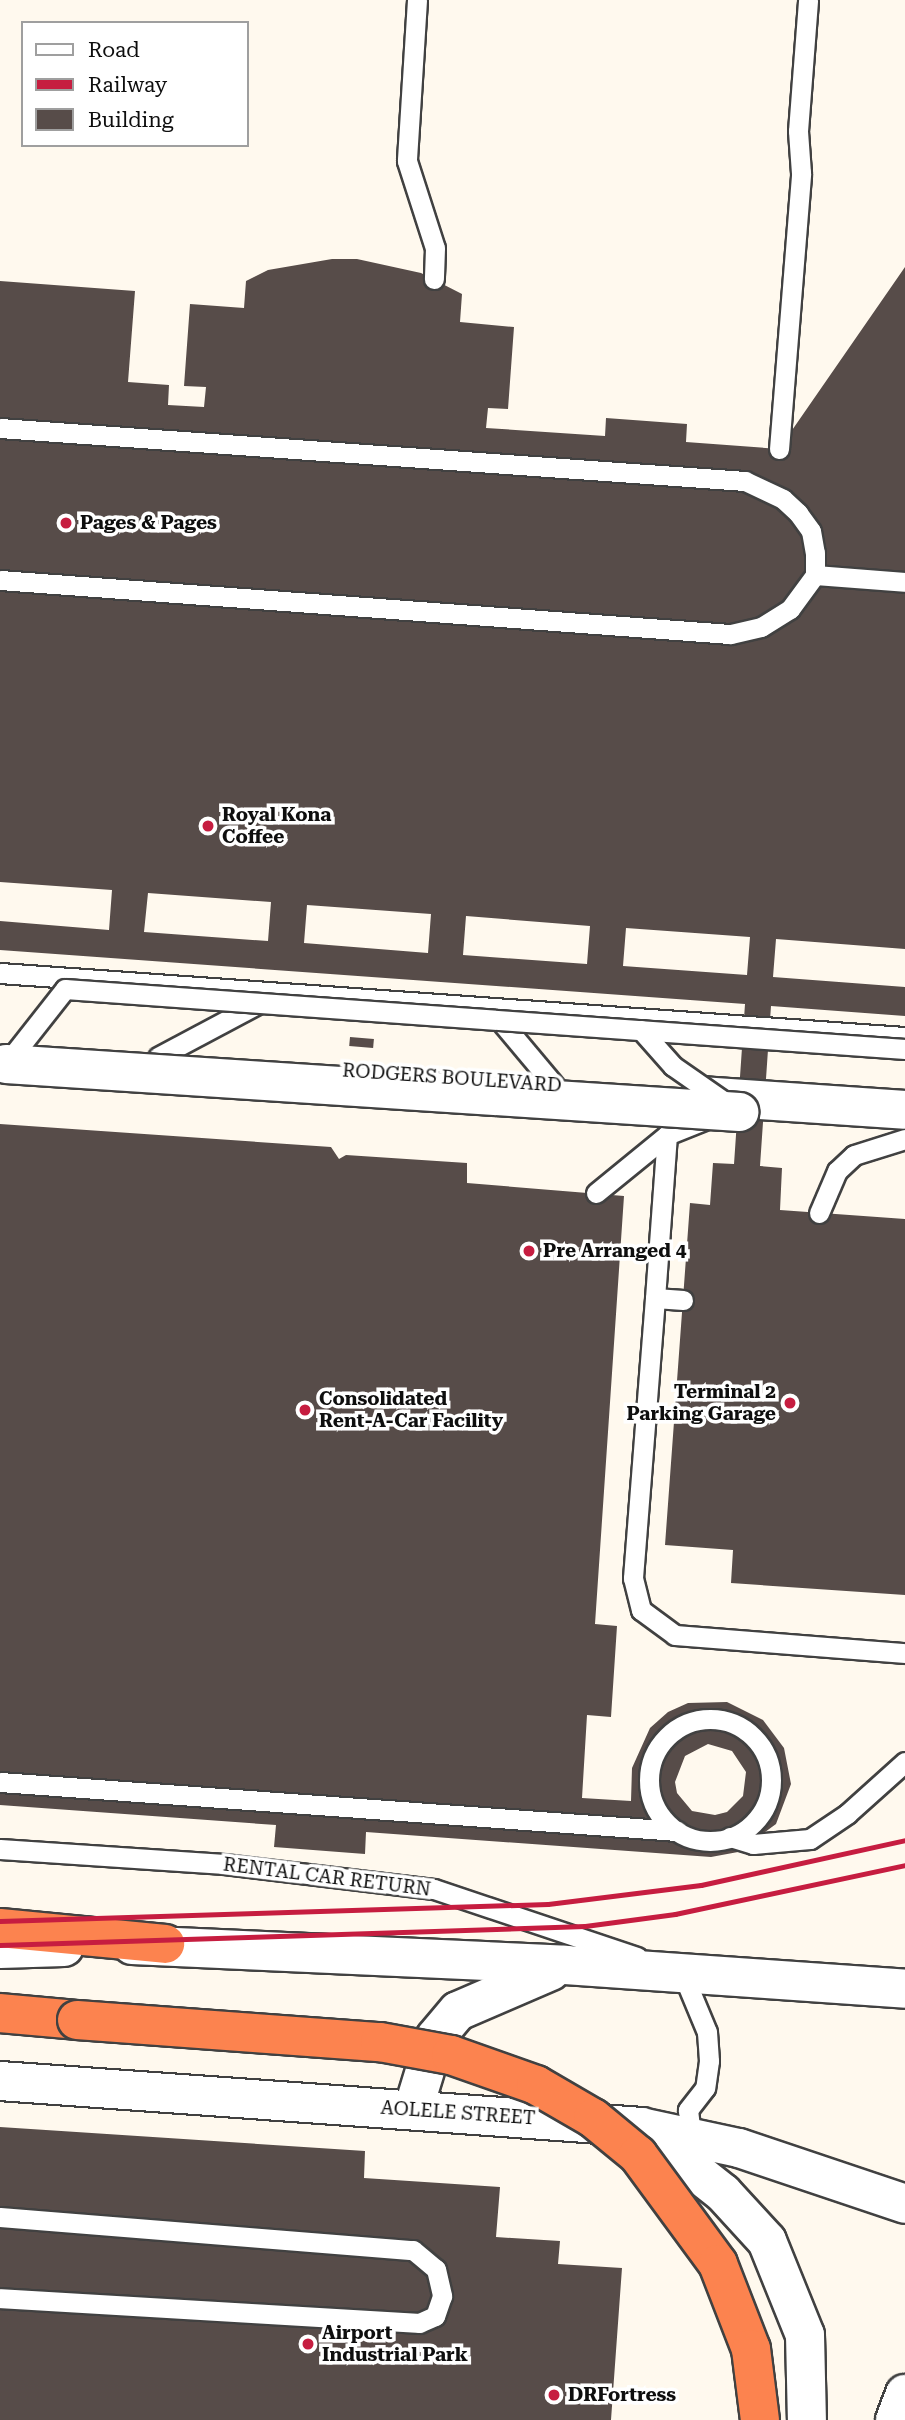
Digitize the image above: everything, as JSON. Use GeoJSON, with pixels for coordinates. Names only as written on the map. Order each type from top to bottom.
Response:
{"type":"FeatureCollection","features":[{"type":"Feature","properties":{"kind":"highway"},"geometry":{"type":"LineString","coordinates":[[0,1928],[165,1944]]}},
{"type":"Feature","properties":{"kind":"highway"},"geometry":{"type":"LineString","coordinates":[[0,2014],[380,2042],[451,2055],[536,2085],[593,2118],[638,2155],[718,2264],[751,2349],[760,2420]]}},
{"type":"Feature","properties":{"kind":"street","name":"RODGERS BOULEVARD"},"geometry":{"type":"LineString","coordinates":[[2,1057],[158,1057],[554,1085],[748,1106],[905,1110]]}},
{"type":"Feature","properties":{"kind":"street"},"geometry":{"type":"LineString","coordinates":[[2,1057],[748,1106],[905,1124]]}},
{"type":"Feature","properties":{"kind":"street"},"geometry":{"type":"LineString","coordinates":[[0,1949],[165,1944],[683,1972],[905,1989]]}},
{"type":"Feature","properties":{"kind":"street"},"geometry":{"type":"LineString","coordinates":[[413,2110],[435,2038],[458,2011],[566,1965]]}},
{"type":"Feature","properties":{"kind":"street","name":"AOLELE STREET"},"geometry":{"type":"LineString","coordinates":[[0,2081],[640,2127],[691,2135],[905,2204]]}},
{"type":"Feature","properties":{"kind":"street"},"geometry":{"type":"LineString","coordinates":[[640,2127],[723,2193],[767,2241],[805,2335],[807,2420]]}},
{"type":"Feature","properties":{"kind":"street"},"geometry":{"type":"LineString","coordinates":[[895,2420],[905,2394]]}},
{"type":"Feature","properties":{"kind":"lane"},"geometry":{"type":"LineString","coordinates":[[417,0],[407,161],[435,248],[434,279]]}},
{"type":"Feature","properties":{"kind":"lane"},"geometry":{"type":"LineString","coordinates":[[779,449],[801,173],[798,131],[808,0]]}},
{"type":"Feature","properties":{"kind":"lane"},"geometry":{"type":"LineString","coordinates":[[0,428],[745,481],[783,499],[798,513],[811,531],[814,575],[803,596],[775,621],[730,634],[0,580]]}},
{"type":"Feature","properties":{"kind":"lane"},"geometry":{"type":"LineString","coordinates":[[814,575],[905,582]]}},
{"type":"Feature","properties":{"kind":"lane"},"geometry":{"type":"LineString","coordinates":[[0,973],[905,1037]]}},
{"type":"Feature","properties":{"kind":"lane"},"geometry":{"type":"LineString","coordinates":[[0,985],[905,1049]]}},
{"type":"Feature","properties":{"kind":"lane"},"geometry":{"type":"LineString","coordinates":[[2,1057],[65,989]]}},
{"type":"Feature","properties":{"kind":"lane"},"geometry":{"type":"LineString","coordinates":[[158,1057],[279,993]]}},
{"type":"Feature","properties":{"kind":"lane"},"geometry":{"type":"LineString","coordinates":[[489,1008],[554,1085]]}},
{"type":"Feature","properties":{"kind":"lane"},"geometry":{"type":"LineString","coordinates":[[641,1030],[673,1066],[748,1106]]}},
{"type":"Feature","properties":{"kind":"lane"},"geometry":{"type":"LineString","coordinates":[[596,1193],[667,1135],[748,1106]]}},
{"type":"Feature","properties":{"kind":"lane"},"geometry":{"type":"LineString","coordinates":[[667,1135],[633,1578],[641,1610],[675,1635],[905,1653]]}},
{"type":"Feature","properties":{"kind":"lane"},"geometry":{"type":"LineString","coordinates":[[819,1213],[824,1192],[854,1155],[905,1139]]}},
{"type":"Feature","properties":{"kind":"lane"},"geometry":{"type":"LineString","coordinates":[[656,1298],[683,1300]]}},
{"type":"Feature","properties":{"kind":"lane"},"geometry":{"type":"LineString","coordinates":[[0,1782],[677,1831],[706,1840],[730,1837],[748,1827],[762,1811],[771,1781],[762,1747],[738,1725],[720,1719],[690,1722],[674,1730],[651,1762],[652,1801],[677,1831]]}},
{"type":"Feature","properties":{"kind":"lane"},"geometry":{"type":"LineString","coordinates":[[730,1837],[753,1844],[810,1839],[847,1814],[905,1762]]}},
{"type":"Feature","properties":{"kind":"lane","name":"RENTAL CAR RETURN"},"geometry":{"type":"LineString","coordinates":[[0,1849],[224,1864],[434,1889],[683,1972]]}},
{"type":"Feature","properties":{"kind":"lane"},"geometry":{"type":"LineString","coordinates":[[683,1972],[707,2032],[709,2061],[705,2088],[688,2110],[691,2135]]}},
{"type":"Feature","properties":{"kind":"lane"},"geometry":{"type":"LineString","coordinates":[[0,2217],[412,2250],[436,2269],[442,2296],[435,2316],[419,2323],[0,2298]]}},
{"type":"Feature","properties":{"kind":"building"},"geometry":{"type":"Polygon","coordinates":[[[332,259],[357,259],[421,273],[462,294],[460,322],[514,327],[508,409],[488,408],[486,428],[605,436],[606,418],[687,424],[686,442],[779,449],[905,267],[905,949],[776,939],[773,977],[905,987],[905,1016],[771,1006],[760,1166],[782,1168],[780,1210],[905,1219],[905,1595],[731,1583],[733,1550],[665,1545],[690,1203],[710,1205],[713,1163],[734,1164],[745,1004],[0,950],[0,921],[109,930],[112,890],[0,882],[0,281],[135,291],[128,382],[169,385],[168,405],[204,407],[206,387],[184,386],[190,304],[244,308],[246,281],[268,270],[332,259]],[[148,893],[144,932],[268,941],[271,902],[148,893]],[[307,905],[304,943],[428,953],[431,914],[307,905]],[[466,916],[463,955],[587,964],[590,926],[466,916]],[[626,928],[623,966],[747,975],[750,937],[626,928]]]}},
{"type":"Feature","properties":{"kind":"building"},"geometry":{"type":"Polygon","coordinates":[[[350,1037],[374,1039],[373,1048],[349,1046],[350,1037]]]}},
{"type":"Feature","properties":{"kind":"building","name":"Consolidated Rent-A-Car Facility"},"geometry":{"type":"Polygon","coordinates":[[[0,1124],[331,1147],[339,1159],[346,1155],[467,1163],[467,1183],[624,1196],[595,1624],[617,1626],[611,1717],[587,1715],[582,1798],[631,1801],[632,1768],[650,1728],[668,1712],[688,1703],[727,1702],[763,1720],[784,1748],[791,1784],[776,1824],[738,1852],[711,1857],[366,1832],[365,1854],[274,1847],[276,1825],[0,1805],[0,1124]],[[708,1744],[685,1756],[675,1782],[677,1793],[692,1811],[715,1815],[727,1812],[743,1796],[746,1772],[732,1751],[708,1744]]]}},
{"type":"Feature","properties":{"kind":"building","name":"Airport Industrial Park"},"geometry":{"type":"Polygon","coordinates":[[[0,2127],[365,2151],[364,2178],[500,2187],[496,2237],[560,2241],[558,2264],[622,2268],[611,2420],[0,2420],[0,2127]]]}},
{"type":"Feature","properties":{"kind":"railway"},"geometry":{"type":"LineString","coordinates":[[0,1921],[548,1904],[701,1885],[905,1840]]}},
{"type":"Feature","properties":{"kind":"railway"},"geometry":{"type":"LineString","coordinates":[[0,1945],[585,1926],[675,1914],[905,1865]]}},
{"type":"Feature","properties":{"kind":"place","name":"Pages & Pages"},"geometry":{"type":"Point","coordinates":[66,523]}},
{"type":"Feature","properties":{"kind":"place","name":"Royal Kona Coffee"},"geometry":{"type":"Point","coordinates":[208,826]}},
{"type":"Feature","properties":{"kind":"place","name":"Pre Arranged 4"},"geometry":{"type":"Point","coordinates":[529,1251]}},
{"type":"Feature","properties":{"kind":"place","name":"Terminal 2 Parking Garage"},"geometry":{"type":"Point","coordinates":[790,1403]}},
{"type":"Feature","properties":{"kind":"place","name":"Consolidated Rent-A-Car Facility"},"geometry":{"type":"Point","coordinates":[305,1410]}},
{"type":"Feature","properties":{"kind":"place","name":"Airport Industrial Park"},"geometry":{"type":"Point","coordinates":[308,2344]}},
{"type":"Feature","properties":{"kind":"place","name":"DRFortress"},"geometry":{"type":"Point","coordinates":[554,2395]}}]}
